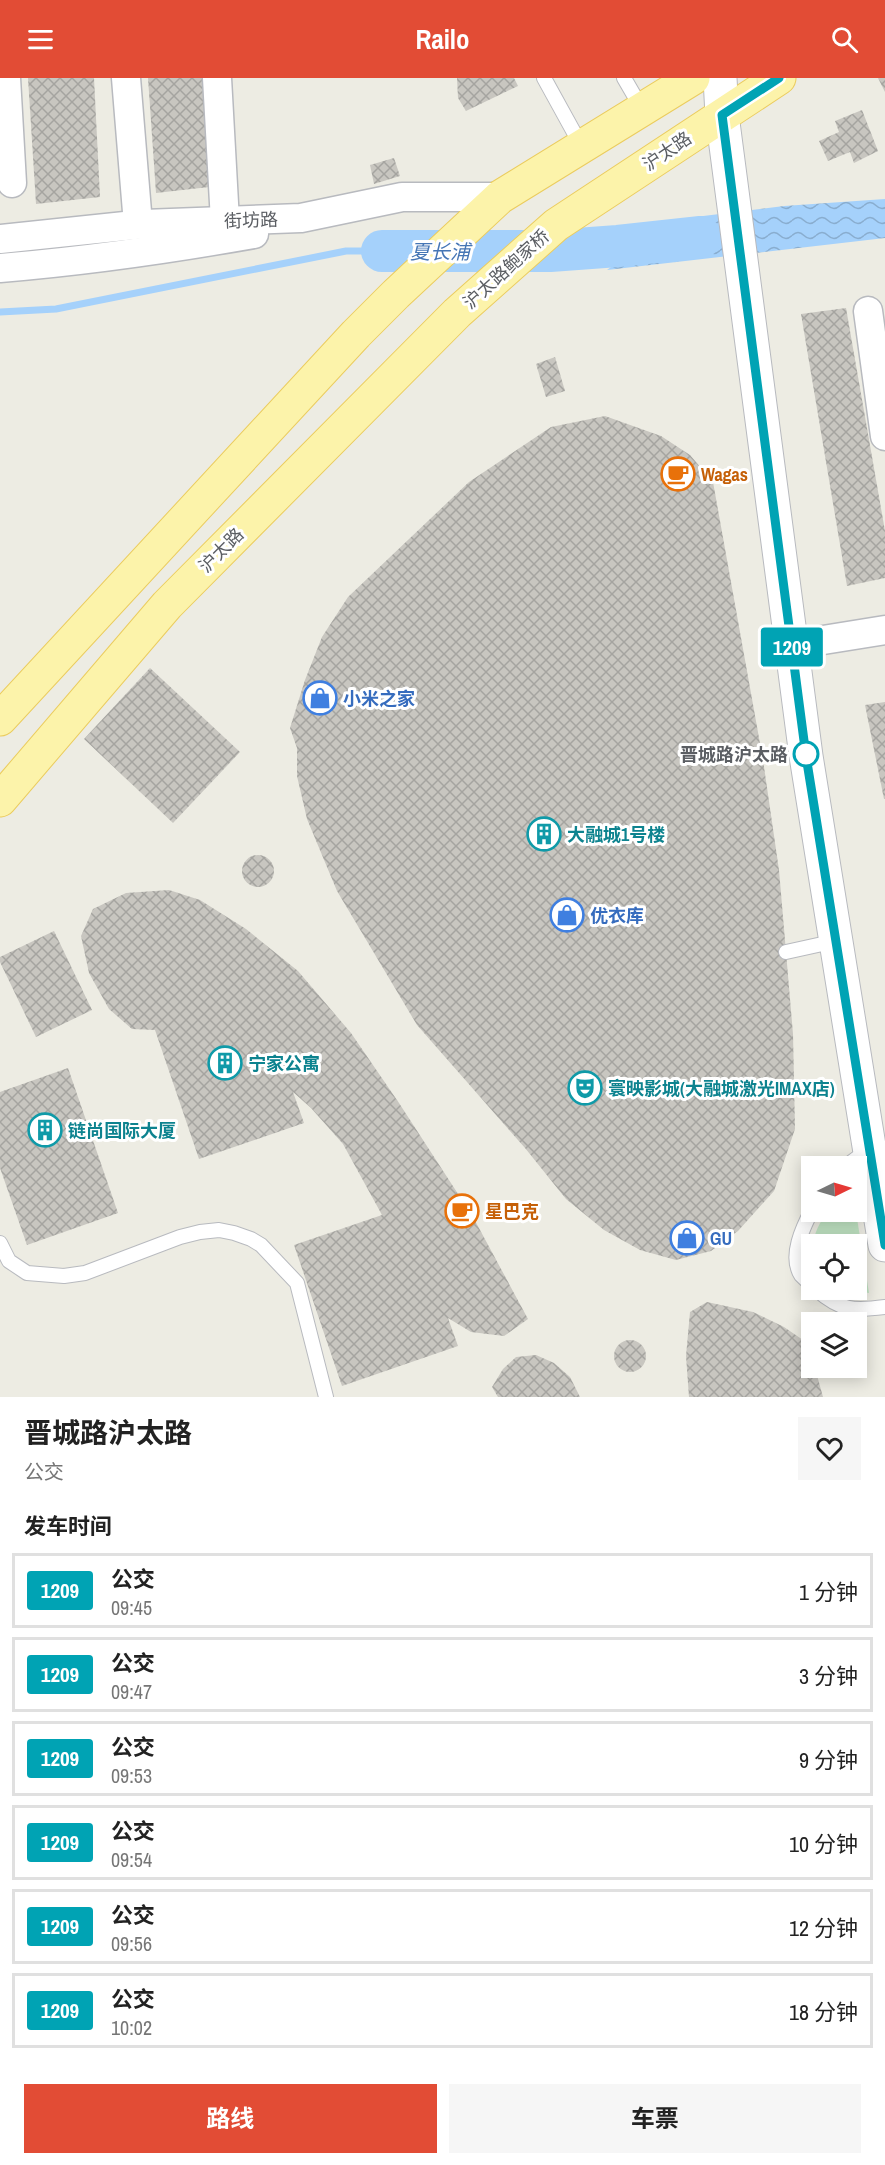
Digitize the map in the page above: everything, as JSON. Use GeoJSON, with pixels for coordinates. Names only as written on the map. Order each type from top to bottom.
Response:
{"type":"FeatureCollection","features":[{"type":"Feature","properties":{"kind":"main road"},"geometry":{"type":"LineString","coordinates":[[0,719],[356,334],[500,197],[693,78]]}},
{"type":"Feature","properties":{"kind":"main road","name":"沪太路"},"geometry":{"type":"LineString","coordinates":[[556,225],[779,78]]}},
{"type":"Feature","properties":{"kind":"main road","name":"沪太路鲍家桥"},"geometry":{"type":"LineString","coordinates":[[457,313],[556,225]]}},
{"type":"Feature","properties":{"kind":"main road","name":"沪太路"},"geometry":{"type":"LineString","coordinates":[[0,800],[167,605],[457,313]]}},
{"type":"Feature","properties":{"kind":"street"},"geometry":{"type":"LineString","coordinates":[[6,78],[12,183]]}},
{"type":"Feature","properties":{"kind":"street"},"geometry":{"type":"LineString","coordinates":[[126,78],[138,224]]}},
{"type":"Feature","properties":{"kind":"street"},"geometry":{"type":"LineString","coordinates":[[217,78],[225,220]]}},
{"type":"Feature","properties":{"kind":"street"},"geometry":{"type":"LineString","coordinates":[[720,78],[722,115],[806,756],[836,941],[857,1156]]}},
{"type":"Feature","properties":{"kind":"street","name":"街坊路"},"geometry":{"type":"LineString","coordinates":[[0,239],[138,224],[301,218],[402,197],[500,197]]}},
{"type":"Feature","properties":{"kind":"street"},"geometry":{"type":"LineString","coordinates":[[0,268],[68,262],[174,248],[255,234],[301,218]]}},
{"type":"Feature","properties":{"kind":"street"},"geometry":{"type":"LineString","coordinates":[[867,311],[885,436]]}},
{"type":"Feature","properties":{"kind":"street"},"geometry":{"type":"LineString","coordinates":[[792,645],[885,630]]}},
{"type":"Feature","properties":{"kind":"street"},"geometry":{"type":"LineString","coordinates":[[867,1189],[885,1245]]}},
{"type":"Feature","properties":{"kind":"lane"},"geometry":{"type":"LineString","coordinates":[[544,78],[582,147]]}},
{"type":"Feature","properties":{"kind":"lane"},"geometry":{"type":"LineString","coordinates":[[624,78],[642,109]]}},
{"type":"Feature","properties":{"kind":"lane"},"geometry":{"type":"LineString","coordinates":[[786,952],[836,941]]}},
{"type":"Feature","properties":{"kind":"lane"},"geometry":{"type":"LineString","coordinates":[[801,1274],[796,1251],[805,1222]]}},
{"type":"Feature","properties":{"kind":"lane"},"geometry":{"type":"LineString","coordinates":[[0,1243],[9,1261],[27,1273],[64,1276],[85,1273],[180,1237],[200,1232],[219,1230],[251,1239],[261,1245],[297,1283],[326,1397]]}},
{"type":"Feature","properties":{"kind":"lane"},"geometry":{"type":"LineString","coordinates":[[830,1300],[845,1309],[885,1307]]}},
{"type":"Feature","properties":{"kind":"green space"},"geometry":{"type":"Polygon","coordinates":[[[820,1222],[858,1222],[860,1234],[816,1234],[820,1222]]]}},
{"type":"Feature","properties":{"kind":"water"},"geometry":{"type":"Polygon","coordinates":[[[885,199],[885,238],[607,270],[679,219],[784,206],[885,199]]]}},
{"type":"Feature","properties":{"kind":"building"},"geometry":{"type":"Polygon","coordinates":[[[28,78],[94,78],[100,197],[36,204],[28,78]]]}},
{"type":"Feature","properties":{"kind":"building"},"geometry":{"type":"Polygon","coordinates":[[[148,78],[202,78],[209,187],[156,193],[148,78]]]}},
{"type":"Feature","properties":{"kind":"building"},"geometry":{"type":"Polygon","coordinates":[[[457,78],[514,78],[518,86],[466,111],[458,98],[457,78]]]}},
{"type":"Feature","properties":{"kind":"building"},"geometry":{"type":"Polygon","coordinates":[[[878,78],[885,78],[885,92],[878,78]]]}},
{"type":"Feature","properties":{"kind":"building"},"geometry":{"type":"Polygon","coordinates":[[[862,110],[878,151],[854,163],[850,152],[828,161],[819,141],[839,132],[835,121],[862,110]]]}},
{"type":"Feature","properties":{"kind":"building"},"geometry":{"type":"Polygon","coordinates":[[[394,158],[400,176],[374,184],[370,165],[394,158]]]}},
{"type":"Feature","properties":{"kind":"building"},"geometry":{"type":"Polygon","coordinates":[[[846,308],[885,531],[885,578],[847,586],[801,314],[846,308]]]}},
{"type":"Feature","properties":{"kind":"building"},"geometry":{"type":"Polygon","coordinates":[[[555,357],[565,391],[546,397],[536,364],[555,357]]]}},
{"type":"Feature","properties":{"kind":"building","name":"大融城1号楼"},"geometry":{"type":"Polygon","coordinates":[[[605,416],[661,436],[690,455],[713,482],[763,760],[779,870],[793,1034],[795,1129],[774,1191],[738,1231],[711,1251],[676,1260],[640,1250],[604,1230],[566,1199],[525,1148],[417,1025],[337,891],[307,819],[297,776],[297,748],[290,728],[322,637],[348,597],[469,482],[551,427],[605,416]]]}},
{"type":"Feature","properties":{"kind":"building"},"geometry":{"type":"Polygon","coordinates":[[[150,668],[240,752],[173,823],[84,739],[150,668]]]}},
{"type":"Feature","properties":{"kind":"building"},"geometry":{"type":"Polygon","coordinates":[[[885,702],[885,799],[884,799],[865,705],[885,702]]]}},
{"type":"Feature","properties":{"kind":"building"},"geometry":{"type":"Polygon","coordinates":[[[258,855],[269,860],[274,871],[269,882],[258,887],[247,882],[242,871],[247,860],[258,855]]]}},
{"type":"Feature","properties":{"kind":"building"},"geometry":{"type":"Polygon","coordinates":[[[169,890],[200,900],[246,929],[298,971],[351,1033],[473,1217],[528,1319],[504,1336],[471,1332],[448,1318],[458,1346],[342,1386],[294,1245],[382,1215],[343,1144],[311,1108],[293,1092],[304,1123],[199,1159],[155,1030],[132,1029],[109,1009],[89,973],[81,936],[93,909],[126,893],[169,890]]]}},
{"type":"Feature","properties":{"kind":"building"},"geometry":{"type":"Polygon","coordinates":[[[54,931],[92,1010],[36,1037],[0,962],[0,957],[54,931]]]}},
{"type":"Feature","properties":{"kind":"building","name":"链尚国际大厦"},"geometry":{"type":"Polygon","coordinates":[[[68,1068],[118,1213],[27,1245],[0,1168],[0,1092],[68,1068]]]}},
{"type":"Feature","properties":{"kind":"building"},"geometry":{"type":"Polygon","coordinates":[[[707,1302],[753,1312],[784,1327],[801,1339],[801,1378],[818,1378],[823,1397],[689,1397],[686,1356],[690,1312],[707,1302]]]}},
{"type":"Feature","properties":{"kind":"building"},"geometry":{"type":"Polygon","coordinates":[[[630,1340],[641,1345],[646,1356],[641,1367],[630,1372],[619,1367],[614,1356],[619,1345],[630,1340]]]}},
{"type":"Feature","properties":{"kind":"building"},"geometry":{"type":"Polygon","coordinates":[[[536,1355],[554,1363],[570,1377],[580,1397],[498,1397],[492,1387],[503,1369],[516,1357],[536,1355]]]}},
{"type":"Feature","properties":{"kind":"waterway","name":"夏长浦"},"geometry":{"type":"LineString","coordinates":[[382,251],[550,251],[701,237]]}},
{"type":"Feature","properties":{"kind":"waterway","name":"夏长浦"},"geometry":{"type":"LineString","coordinates":[[0,312],[56,309],[346,251],[382,251]]}},
{"type":"Feature","properties":{"kind":"bus line","name":"1209"},"geometry":{"type":"LineString","coordinates":[[779,78],[722,115],[806,756],[885,1245]]}},
{"type":"Feature","properties":{"kind":"place","name":"Wagas"},"geometry":{"type":"Point","coordinates":[678,474]}},
{"type":"Feature","properties":{"kind":"place","name":"小米之家"},"geometry":{"type":"Point","coordinates":[320,698]}},
{"type":"Feature","properties":{"kind":"place","name":"晋城路沪太路"},"geometry":{"type":"Point","coordinates":[806,754]}},
{"type":"Feature","properties":{"kind":"place","name":"大融城1号楼"},"geometry":{"type":"Point","coordinates":[544,834]}},
{"type":"Feature","properties":{"kind":"place","name":"优衣库"},"geometry":{"type":"Point","coordinates":[567,915]}},
{"type":"Feature","properties":{"kind":"place","name":"宁家公寓"},"geometry":{"type":"Point","coordinates":[225,1063]}},
{"type":"Feature","properties":{"kind":"place","name":"寰映影城(大融城激光IMAX店)"},"geometry":{"type":"Point","coordinates":[585,1088]}},
{"type":"Feature","properties":{"kind":"place","name":"链尚国际大厦"},"geometry":{"type":"Point","coordinates":[45,1130]}},
{"type":"Feature","properties":{"kind":"place","name":"星巴克"},"geometry":{"type":"Point","coordinates":[462,1211]}},
{"type":"Feature","properties":{"kind":"place","name":"GU"},"geometry":{"type":"Point","coordinates":[687,1238]}}]}
